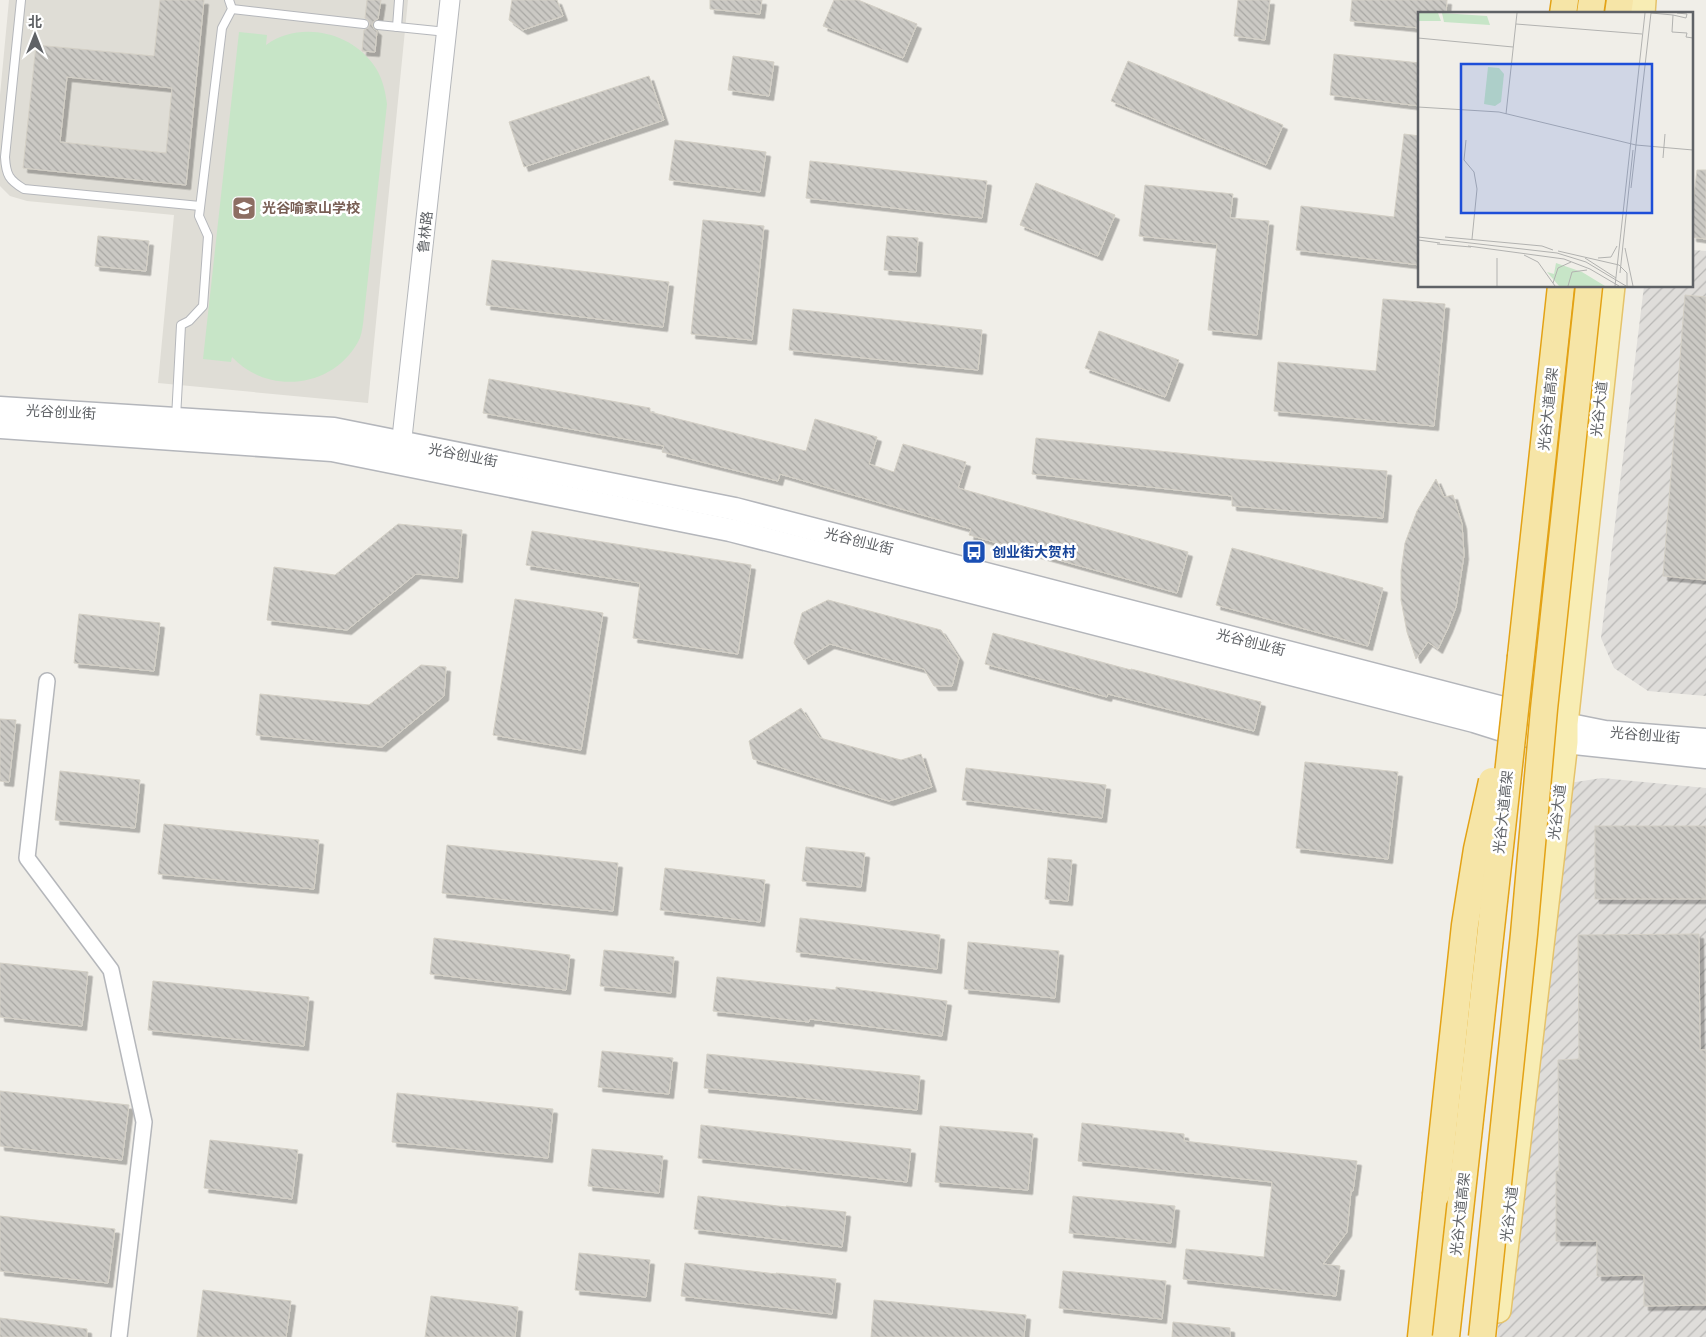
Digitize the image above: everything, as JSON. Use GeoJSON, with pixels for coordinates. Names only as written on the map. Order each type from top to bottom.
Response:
{"type":"FeatureCollection","features":[{"type":"Feature","properties":{"kind":"highway","name":"光谷大道高架"},"geometry":{"type":"LineString","coordinates":[[1446,1337],[1561,288]]}},
{"type":"Feature","properties":{"kind":"highway","name":"光谷大道高架"},"geometry":{"type":"LineString","coordinates":[[1482,1337],[1524,934],[1552,630],[1589,288]]}},
{"type":"Feature","properties":{"kind":"highway"},"geometry":{"type":"LineString","coordinates":[[1421,1337],[1465,924],[1477,849],[1521,656]]}},
{"type":"Feature","properties":{"kind":"main road"},"geometry":{"type":"LineString","coordinates":[[1434,1337],[1500,773],[1515,722],[1510,649],[1553,288]]}},
{"type":"Feature","properties":{"kind":"main road","name":"光谷大道"},"geometry":{"type":"LineString","coordinates":[[1494,1337],[1565,733],[1612,288]]}},
{"type":"Feature","properties":{"kind":"main road","name":"光谷创业街"},"geometry":{"type":"LineString","coordinates":[[0,408],[332,450],[400,453],[735,509],[1515,722],[1565,733],[1706,757]]}},
{"type":"Feature","properties":{"kind":"main road","name":"光谷创业街"},"geometry":{"type":"LineString","coordinates":[[0,428],[175,429]]}},
{"type":"Feature","properties":{"kind":"main road","name":"光谷创业街"},"geometry":{"type":"LineString","coordinates":[[1565,733],[1605,732],[1706,740]]}},
{"type":"Feature","properties":{"kind":"street","name":"鲁林路"},"geometry":{"type":"LineString","coordinates":[[400,453],[450,0]]}},
{"type":"Feature","properties":{"kind":"street"},"geometry":{"type":"LineString","coordinates":[[47,681],[27,858],[112,970],[144,1122],[119,1337]]}},
{"type":"Feature","properties":{"kind":"lane"},"geometry":{"type":"LineString","coordinates":[[21,0],[5,157],[6,168],[13,182],[24,189],[200,206]]}},
{"type":"Feature","properties":{"kind":"lane"},"geometry":{"type":"LineString","coordinates":[[175,429],[181,325],[203,306],[208,236],[199,216],[222,28],[232,9],[229,0]]}},
{"type":"Feature","properties":{"kind":"lane"},"geometry":{"type":"LineString","coordinates":[[397,27],[399,0]]}},
{"type":"Feature","properties":{"kind":"lane"},"geometry":{"type":"LineString","coordinates":[[232,9],[364,24]]}},
{"type":"Feature","properties":{"kind":"lane"},"geometry":{"type":"LineString","coordinates":[[378,25],[447,32]]}},
{"type":"Feature","properties":{"kind":"shaded area","name":"光谷喻家山学校"},"geometry":{"type":"Polygon","coordinates":[[[9,0],[408,0],[368,403],[158,383],[174,215],[27,201],[10,196],[0,186],[0,95],[9,0]]]}},
{"type":"Feature","properties":{"kind":"shaded area"},"geometry":{"type":"Polygon","coordinates":[[[1694,250],[1706,251],[1706,696],[1648,691],[1614,668],[1601,638],[1644,288],[1694,288],[1694,250]]]}},
{"type":"Feature","properties":{"kind":"shaded area"},"geometry":{"type":"Polygon","coordinates":[[[1602,778],[1706,788],[1706,1337],[1497,1337],[1553,795],[1569,783],[1602,778]]]}},
{"type":"Feature","properties":{"kind":"green space"},"geometry":{"type":"Polygon","coordinates":[[[239,32],[267,35],[266,45],[293,33],[323,33],[337,37],[363,53],[373,64],[381,78],[386,98],[387,104],[361,336],[347,358],[332,370],[316,377],[298,381],[280,381],[263,377],[246,369],[232,357],[231,362],[203,359],[239,32]]]}},
{"type":"Feature","properties":{"kind":"building"},"geometry":{"type":"Polygon","coordinates":[[[160,0],[204,0],[186,185],[23,168],[36,45],[154,56],[160,0]],[[67,77],[60,142],[166,153],[172,88],[67,77]]]}},
{"type":"Feature","properties":{"kind":"building"},"geometry":{"type":"Polygon","coordinates":[[[367,0],[381,0],[378,19],[372,25],[377,31],[375,52],[362,51],[364,30],[370,24],[365,18],[367,0]]]}},
{"type":"Feature","properties":{"kind":"building"},"geometry":{"type":"Polygon","coordinates":[[[512,0],[557,0],[563,16],[523,30],[509,20],[512,0]]]}},
{"type":"Feature","properties":{"kind":"building"},"geometry":{"type":"Polygon","coordinates":[[[710,0],[762,0],[760,14],[710,9],[710,0]]]}},
{"type":"Feature","properties":{"kind":"building"},"geometry":{"type":"Polygon","coordinates":[[[834,0],[858,0],[917,24],[903,58],[823,26],[834,0]]]}},
{"type":"Feature","properties":{"kind":"building"},"geometry":{"type":"Polygon","coordinates":[[[1238,0],[1270,0],[1265,40],[1234,36],[1238,0]]]}},
{"type":"Feature","properties":{"kind":"building"},"geometry":{"type":"Polygon","coordinates":[[[1352,0],[1447,0],[1446,12],[1418,12],[1418,28],[1350,21],[1352,0]]]}},
{"type":"Feature","properties":{"kind":"building"},"geometry":{"type":"Polygon","coordinates":[[[1334,54],[1418,63],[1418,106],[1330,95],[1334,54]]]}},
{"type":"Feature","properties":{"kind":"building"},"geometry":{"type":"Polygon","coordinates":[[[733,56],[774,62],[769,96],[728,90],[733,56]]]}},
{"type":"Feature","properties":{"kind":"building"},"geometry":{"type":"Polygon","coordinates":[[[1128,61],[1283,125],[1266,165],[1111,101],[1128,61]]]}},
{"type":"Feature","properties":{"kind":"building"},"geometry":{"type":"Polygon","coordinates":[[[649,76],[664,120],[524,167],[509,122],[649,76]]]}},
{"type":"Feature","properties":{"kind":"building"},"geometry":{"type":"Polygon","coordinates":[[[1404,134],[1418,136],[1418,265],[1296,250],[1301,206],[1394,217],[1404,134]]]}},
{"type":"Feature","properties":{"kind":"building"},"geometry":{"type":"Polygon","coordinates":[[[675,140],[766,152],[760,192],[669,180],[675,140]]]}},
{"type":"Feature","properties":{"kind":"building"},"geometry":{"type":"Polygon","coordinates":[[[810,161],[987,181],[982,218],[806,198],[810,161]]]}},
{"type":"Feature","properties":{"kind":"building"},"geometry":{"type":"Polygon","coordinates":[[[1697,170],[1706,170],[1706,239],[1694,237],[1694,196],[1697,170]]]}},
{"type":"Feature","properties":{"kind":"building"},"geometry":{"type":"Polygon","coordinates":[[[1036,183],[1115,215],[1098,256],[1020,225],[1036,183]]]}},
{"type":"Feature","properties":{"kind":"building"},"geometry":{"type":"Polygon","coordinates":[[[1145,185],[1233,194],[1230,218],[1269,221],[1257,335],[1208,330],[1217,244],[1139,236],[1145,185]]]}},
{"type":"Feature","properties":{"kind":"building"},"geometry":{"type":"Polygon","coordinates":[[[703,220],[764,226],[752,340],[691,334],[703,220]]]}},
{"type":"Feature","properties":{"kind":"building"},"geometry":{"type":"Polygon","coordinates":[[[98,236],[149,241],[146,271],[95,266],[98,236]]]}},
{"type":"Feature","properties":{"kind":"building"},"geometry":{"type":"Polygon","coordinates":[[[887,236],[918,238],[916,272],[884,270],[887,236]]]}},
{"type":"Feature","properties":{"kind":"building"},"geometry":{"type":"Polygon","coordinates":[[[492,260],[669,282],[663,327],[486,305],[492,260]]]}},
{"type":"Feature","properties":{"kind":"building"},"geometry":{"type":"Polygon","coordinates":[[[1685,295],[1706,297],[1706,580],[1663,576],[1685,295]]]}},
{"type":"Feature","properties":{"kind":"building"},"geometry":{"type":"Polygon","coordinates":[[[1383,299],[1445,304],[1434,426],[1274,411],[1278,362],[1376,371],[1383,299]]]}},
{"type":"Feature","properties":{"kind":"building"},"geometry":{"type":"Polygon","coordinates":[[[793,309],[982,330],[978,370],[789,350],[793,309]]]}},
{"type":"Feature","properties":{"kind":"building"},"geometry":{"type":"Polygon","coordinates":[[[1099,331],[1179,360],[1165,397],[1085,368],[1099,331]]]}},
{"type":"Feature","properties":{"kind":"building"},"geometry":{"type":"Polygon","coordinates":[[[489,379],[650,408],[650,412],[806,451],[815,419],[877,437],[869,464],[894,472],[903,444],[966,462],[958,488],[1188,552],[1177,593],[969,535],[971,529],[780,474],[778,481],[662,452],[664,446],[483,413],[489,379]]]}},
{"type":"Feature","properties":{"kind":"building"},"geometry":{"type":"Polygon","coordinates":[[[1036,438],[1235,459],[1387,471],[1383,518],[1232,506],[1232,496],[1032,474],[1036,438]]]}},
{"type":"Feature","properties":{"kind":"building"},"geometry":{"type":"Polygon","coordinates":[[[1436,479],[1444,497],[1453,495],[1462,524],[1464,555],[1456,607],[1448,628],[1438,649],[1428,642],[1416,659],[1407,632],[1401,600],[1401,571],[1405,543],[1417,511],[1436,479]]]}},
{"type":"Feature","properties":{"kind":"building"},"geometry":{"type":"Polygon","coordinates":[[[398,524],[462,530],[458,578],[416,574],[347,630],[267,620],[274,567],[335,575],[398,524]]]}},
{"type":"Feature","properties":{"kind":"building"},"geometry":{"type":"Polygon","coordinates":[[[532,531],[751,565],[738,654],[633,638],[640,583],[526,565],[532,531]]]}},
{"type":"Feature","properties":{"kind":"building"},"geometry":{"type":"Polygon","coordinates":[[[1232,548],[1383,588],[1368,646],[1216,605],[1232,548]]]}},
{"type":"Feature","properties":{"kind":"building"},"geometry":{"type":"Polygon","coordinates":[[[515,599],[603,613],[581,750],[493,735],[515,599]]]}},
{"type":"Feature","properties":{"kind":"building"},"geometry":{"type":"Polygon","coordinates":[[[828,600],[941,630],[959,658],[952,686],[934,686],[924,669],[830,644],[804,660],[794,643],[802,613],[828,600]]]}},
{"type":"Feature","properties":{"kind":"building"},"geometry":{"type":"Polygon","coordinates":[[[79,614],[160,623],[154,671],[74,663],[79,614]]]}},
{"type":"Feature","properties":{"kind":"building"},"geometry":{"type":"Polygon","coordinates":[[[993,633],[1261,702],[1254,731],[1108,694],[1107,697],[985,664],[993,633]]]}},
{"type":"Feature","properties":{"kind":"building"},"geometry":{"type":"Polygon","coordinates":[[[421,665],[446,667],[444,696],[382,747],[256,735],[260,694],[369,705],[421,665]]]}},
{"type":"Feature","properties":{"kind":"building"},"geometry":{"type":"Polygon","coordinates":[[[801,708],[820,738],[901,760],[921,754],[932,787],[889,801],[753,759],[749,741],[801,708]]]}},
{"type":"Feature","properties":{"kind":"building"},"geometry":{"type":"Polygon","coordinates":[[[0,719],[16,720],[9,782],[0,781],[0,719]]]}},
{"type":"Feature","properties":{"kind":"building"},"geometry":{"type":"Polygon","coordinates":[[[1305,762],[1398,772],[1388,859],[1296,848],[1305,762]]]}},
{"type":"Feature","properties":{"kind":"building"},"geometry":{"type":"Polygon","coordinates":[[[966,768],[1106,785],[1102,818],[962,800],[966,768]]]}},
{"type":"Feature","properties":{"kind":"building"},"geometry":{"type":"Polygon","coordinates":[[[60,771],[140,780],[135,828],[55,820],[60,771]]]}},
{"type":"Feature","properties":{"kind":"building"},"geometry":{"type":"Polygon","coordinates":[[[164,824],[319,840],[314,889],[158,874],[164,824]]]}},
{"type":"Feature","properties":{"kind":"building"},"geometry":{"type":"Polygon","coordinates":[[[1595,826],[1706,826],[1706,899],[1595,899],[1595,826]]]}},
{"type":"Feature","properties":{"kind":"building"},"geometry":{"type":"Polygon","coordinates":[[[447,845],[618,863],[613,911],[442,893],[447,845]]]}},
{"type":"Feature","properties":{"kind":"building"},"geometry":{"type":"Polygon","coordinates":[[[806,847],[865,853],[861,887],[802,881],[806,847]]]}},
{"type":"Feature","properties":{"kind":"building"},"geometry":{"type":"Polygon","coordinates":[[[1048,858],[1072,860],[1068,901],[1045,899],[1048,858]]]}},
{"type":"Feature","properties":{"kind":"building"},"geometry":{"type":"Polygon","coordinates":[[[665,868],[765,880],[760,922],[660,910],[665,868]]]}},
{"type":"Feature","properties":{"kind":"building"},"geometry":{"type":"Polygon","coordinates":[[[800,918],[940,935],[937,969],[796,952],[800,918]]]}},
{"type":"Feature","properties":{"kind":"building"},"geometry":{"type":"Polygon","coordinates":[[[1699,934],[1700,1050],[1706,1050],[1706,1305],[1644,1306],[1644,1275],[1597,1276],[1597,1241],[1556,1241],[1556,1171],[1559,1171],[1558,1060],[1579,1059],[1578,935],[1699,934]]]}},
{"type":"Feature","properties":{"kind":"building"},"geometry":{"type":"Polygon","coordinates":[[[434,938],[570,955],[566,990],[430,974],[434,938]]]}},
{"type":"Feature","properties":{"kind":"building"},"geometry":{"type":"Polygon","coordinates":[[[968,942],[1059,951],[1055,998],[964,989],[968,942]]]}},
{"type":"Feature","properties":{"kind":"building"},"geometry":{"type":"Polygon","coordinates":[[[604,950],[674,957],[671,993],[600,986],[604,950]]]}},
{"type":"Feature","properties":{"kind":"building"},"geometry":{"type":"Polygon","coordinates":[[[0,963],[88,972],[82,1026],[0,1017],[0,963]]]}},
{"type":"Feature","properties":{"kind":"building"},"geometry":{"type":"Polygon","coordinates":[[[717,977],[836,990],[836,987],[947,1001],[942,1036],[810,1019],[809,1022],[713,1011],[717,977]]]}},
{"type":"Feature","properties":{"kind":"building"},"geometry":{"type":"Polygon","coordinates":[[[153,981],[309,997],[304,1046],[148,1030],[153,981]]]}},
{"type":"Feature","properties":{"kind":"building"},"geometry":{"type":"Polygon","coordinates":[[[602,1051],[673,1058],[669,1094],[598,1087],[602,1051]]]}},
{"type":"Feature","properties":{"kind":"building"},"geometry":{"type":"Polygon","coordinates":[[[707,1054],[920,1076],[917,1110],[704,1088],[707,1054]]]}},
{"type":"Feature","properties":{"kind":"building"},"geometry":{"type":"Polygon","coordinates":[[[0,1091],[129,1105],[122,1160],[0,1146],[0,1091]]]}},
{"type":"Feature","properties":{"kind":"building"},"geometry":{"type":"Polygon","coordinates":[[[397,1093],[553,1109],[548,1158],[392,1142],[397,1093]]]}},
{"type":"Feature","properties":{"kind":"building"},"geometry":{"type":"Polygon","coordinates":[[[1082,1123],[1184,1134],[1184,1141],[1357,1161],[1353,1191],[1351,1191],[1347,1232],[1323,1264],[1340,1266],[1336,1296],[1183,1279],[1186,1249],[1264,1257],[1272,1182],[1078,1161],[1082,1123]]]}},
{"type":"Feature","properties":{"kind":"building"},"geometry":{"type":"Polygon","coordinates":[[[701,1125],[911,1149],[907,1182],[698,1158],[701,1125]]]}},
{"type":"Feature","properties":{"kind":"building"},"geometry":{"type":"Polygon","coordinates":[[[940,1126],[1033,1134],[1028,1190],[935,1182],[940,1126]]]}},
{"type":"Feature","properties":{"kind":"building"},"geometry":{"type":"Polygon","coordinates":[[[210,1140],[298,1150],[292,1199],[204,1188],[210,1140]]]}},
{"type":"Feature","properties":{"kind":"building"},"geometry":{"type":"Polygon","coordinates":[[[592,1149],[663,1156],[659,1193],[588,1186],[592,1149]]]}},
{"type":"Feature","properties":{"kind":"building"},"geometry":{"type":"Polygon","coordinates":[[[698,1196],[846,1212],[842,1247],[694,1229],[698,1196]]]}},
{"type":"Feature","properties":{"kind":"building"},"geometry":{"type":"Polygon","coordinates":[[[1073,1196],[1175,1206],[1171,1243],[1069,1233],[1073,1196]]]}},
{"type":"Feature","properties":{"kind":"building"},"geometry":{"type":"Polygon","coordinates":[[[0,1216],[115,1229],[108,1283],[0,1271],[0,1216]]]}},
{"type":"Feature","properties":{"kind":"building"},"geometry":{"type":"Polygon","coordinates":[[[579,1253],[650,1260],[646,1297],[575,1290],[579,1253]]]}},
{"type":"Feature","properties":{"kind":"building"},"geometry":{"type":"Polygon","coordinates":[[[685,1263],[836,1279],[832,1314],[681,1296],[685,1263]]]}},
{"type":"Feature","properties":{"kind":"building"},"geometry":{"type":"Polygon","coordinates":[[[1063,1271],[1166,1281],[1162,1319],[1059,1308],[1063,1271]]]}},
{"type":"Feature","properties":{"kind":"building"},"geometry":{"type":"Polygon","coordinates":[[[203,1290],[291,1301],[286,1337],[197,1337],[203,1290]]]}},
{"type":"Feature","properties":{"kind":"building"},"geometry":{"type":"Polygon","coordinates":[[[431,1296],[518,1307],[515,1337],[425,1337],[431,1296]]]}},
{"type":"Feature","properties":{"kind":"building"},"geometry":{"type":"Polygon","coordinates":[[[874,1300],[1026,1315],[1024,1337],[871,1337],[874,1300]]]}},
{"type":"Feature","properties":{"kind":"building"},"geometry":{"type":"Polygon","coordinates":[[[0,1318],[87,1329],[87,1337],[0,1337],[0,1318]]]}},
{"type":"Feature","properties":{"kind":"building"},"geometry":{"type":"Polygon","coordinates":[[[1173,1322],[1230,1328],[1230,1337],[1172,1337],[1173,1322]]]}},
{"type":"Feature","properties":{"kind":"place","name":"光谷喻家山学校"},"geometry":{"type":"Point","coordinates":[244,208]}},
{"type":"Feature","properties":{"kind":"place","name":"创业街大贺村"},"geometry":{"type":"Point","coordinates":[974,552]}}]}
